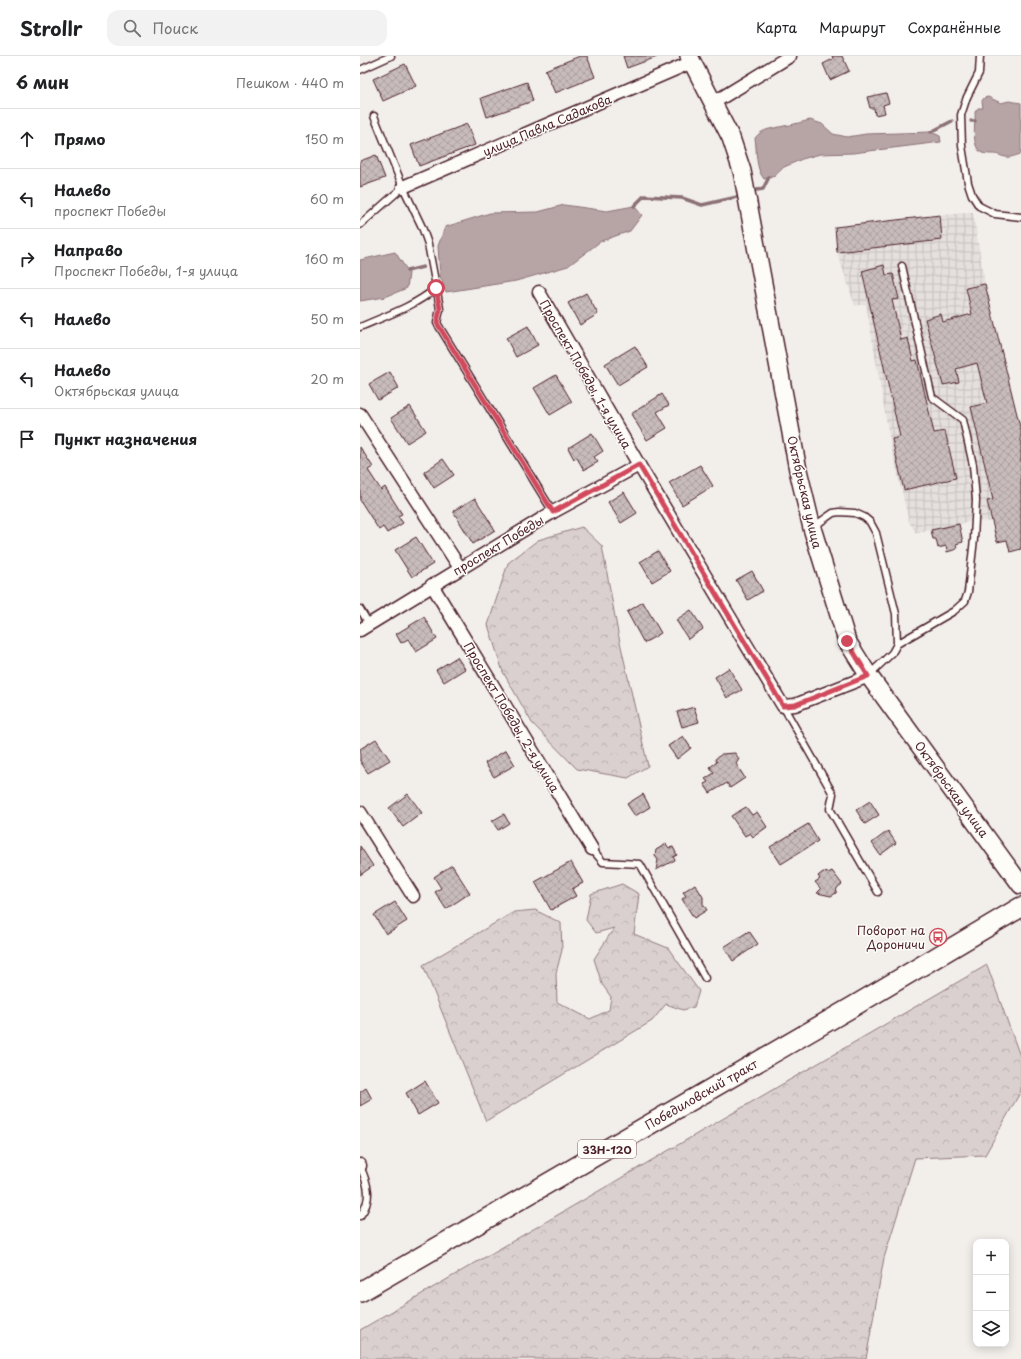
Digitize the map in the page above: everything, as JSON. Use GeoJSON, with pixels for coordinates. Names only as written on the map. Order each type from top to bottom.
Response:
{"type":"FeatureCollection","features":[{"type":"Feature","properties":{"kind":"main road","name":"Победиловский тракт"},"geometry":{"type":"LineString","coordinates":[[360,1292],[854,1006],[1021,907]]}},
{"type":"Feature","properties":{"kind":"street"},"geometry":{"type":"LineString","coordinates":[[714,103],[790,56]]}},
{"type":"Feature","properties":{"kind":"street","name":"Октябрьская улица"},"geometry":{"type":"LineString","coordinates":[[690,59],[731,138],[742,171],[798,470],[812,528],[847,641],[868,676],[1021,885]]}},
{"type":"Feature","properties":{"kind":"street","name":"улица Павла Садакова"},"geometry":{"type":"LineString","coordinates":[[403,187],[690,59]]}},
{"type":"Feature","properties":{"kind":"street","name":"Проспект Победы, 1-я улица"},"geometry":{"type":"LineString","coordinates":[[539,292],[639,465],[783,706]]}},
{"type":"Feature","properties":{"kind":"street"},"geometry":{"type":"LineString","coordinates":[[360,414],[460,568]]}},
{"type":"Feature","properties":{"kind":"street","name":"проспект Победы"},"geometry":{"type":"LineString","coordinates":[[365,627],[553,512],[639,465]]}},
{"type":"Feature","properties":{"kind":"street","name":"Проспект Победы, 2-я улица"},"geometry":{"type":"LineString","coordinates":[[432,585],[592,849]]}},
{"type":"Feature","properties":{"kind":"street"},"geometry":{"type":"LineString","coordinates":[[783,706],[795,705],[868,676]]}},
{"type":"Feature","properties":{"kind":"street"},"geometry":{"type":"LineString","coordinates":[[360,812],[413,896]]}},
{"type":"Feature","properties":{"kind":"lane"},"geometry":{"type":"LineString","coordinates":[[360,70],[392,56]]}},
{"type":"Feature","properties":{"kind":"lane"},"geometry":{"type":"LineString","coordinates":[[980,56],[980,72],[967,97],[961,114],[962,146],[968,183],[972,195],[979,206],[995,214],[1021,218]]}},
{"type":"Feature","properties":{"kind":"lane"},"geometry":{"type":"LineString","coordinates":[[374,116],[403,187],[422,227],[429,250],[440,309],[437,323],[553,512]]}},
{"type":"Feature","properties":{"kind":"lane"},"geometry":{"type":"LineString","coordinates":[[360,225],[403,187]]}},
{"type":"Feature","properties":{"kind":"lane"},"geometry":{"type":"LineString","coordinates":[[868,676],[892,653],[897,644],[954,611],[965,601],[968,592],[973,546],[976,500],[973,465],[963,420],[932,397],[902,266]]}},
{"type":"Feature","properties":{"kind":"lane"},"geometry":{"type":"LineString","coordinates":[[360,327],[388,316],[415,302],[436,288]]}},
{"type":"Feature","properties":{"kind":"lane"},"geometry":{"type":"LineString","coordinates":[[812,528],[825,517],[839,512],[854,513],[870,522],[876,533],[896,614],[897,644]]}},
{"type":"Feature","properties":{"kind":"lane"},"geometry":{"type":"LineString","coordinates":[[360,609],[365,627]]}},
{"type":"Feature","properties":{"kind":"lane","name":"Проспект Победы, 1-я улица"},"geometry":{"type":"LineString","coordinates":[[783,706],[833,794],[830,809],[878,892]]}},
{"type":"Feature","properties":{"kind":"lane"},"geometry":{"type":"LineString","coordinates":[[592,849],[603,862],[640,864],[705,978]]}},
{"type":"Feature","properties":{"kind":"lane"},"geometry":{"type":"LineString","coordinates":[[360,1166],[364,1176],[368,1196],[366,1206],[360,1216]]}},
{"type":"Feature","properties":{"kind":"shaded area"},"geometry":{"type":"Polygon","coordinates":[[[988,97],[1001,103],[1009,101],[1021,103],[1021,154],[1005,157],[996,154],[982,153],[978,150],[974,134],[975,112],[978,108],[983,108],[982,101],[984,98],[988,97]]]}},
{"type":"Feature","properties":{"kind":"shaded area"},"geometry":{"type":"Polygon","coordinates":[[[810,120],[822,124],[833,134],[847,137],[866,134],[931,132],[940,136],[941,142],[853,153],[820,154],[802,159],[782,168],[775,176],[764,179],[759,170],[755,138],[761,132],[768,129],[810,120]]]}},
{"type":"Feature","properties":{"kind":"shaded area"},"geometry":{"type":"Polygon","coordinates":[[[564,205],[607,211],[634,206],[642,215],[630,231],[601,241],[568,266],[516,281],[446,292],[440,276],[438,246],[445,227],[490,213],[538,212],[564,205]]]}},
{"type":"Feature","properties":{"kind":"shaded area"},"geometry":{"type":"Polygon","coordinates":[[[973,212],[985,284],[1021,431],[1021,537],[997,542],[992,522],[972,521],[959,524],[963,542],[956,544],[957,549],[947,552],[946,547],[938,548],[936,539],[933,539],[931,530],[916,533],[909,522],[890,442],[866,304],[855,306],[837,252],[835,227],[973,212]]]}},
{"type":"Feature","properties":{"kind":"shaded area"},"geometry":{"type":"Polygon","coordinates":[[[395,252],[409,273],[407,288],[385,297],[360,301],[360,260],[395,252]]]}},
{"type":"Feature","properties":{"kind":"green space"},"geometry":{"type":"Polygon","coordinates":[[[582,527],[602,546],[618,633],[648,766],[628,778],[577,769],[532,723],[503,672],[488,625],[508,563],[538,540],[582,527]]]}},
{"type":"Feature","properties":{"kind":"green space"},"geometry":{"type":"Polygon","coordinates":[[[622,884],[639,894],[634,934],[668,948],[699,991],[694,1007],[683,1010],[666,1004],[652,1021],[486,1121],[423,965],[514,912],[535,910],[561,923],[562,950],[556,973],[557,1002],[590,1019],[609,1010],[611,997],[602,984],[594,959],[614,928],[596,933],[586,920],[591,894],[622,884]]]}},
{"type":"Feature","properties":{"kind":"green space"},"geometry":{"type":"Polygon","coordinates":[[[987,965],[1021,1059],[1021,1091],[985,1155],[915,1158],[884,1258],[866,1359],[360,1359],[360,1330],[987,965]]]}},
{"type":"Feature","properties":{"kind":"building"},"geometry":{"type":"Polygon","coordinates":[[[580,56],[587,56],[595,77],[555,93],[545,70],[580,56]]]}},
{"type":"Feature","properties":{"kind":"building"},"geometry":{"type":"Polygon","coordinates":[[[623,56],[657,56],[657,57],[627,68],[623,56]]]}},
{"type":"Feature","properties":{"kind":"building"},"geometry":{"type":"Polygon","coordinates":[[[832,56],[842,56],[849,71],[830,80],[823,64],[833,59],[832,56]]]}},
{"type":"Feature","properties":{"kind":"building"},"geometry":{"type":"Polygon","coordinates":[[[405,64],[416,86],[383,101],[373,79],[405,64]]]}},
{"type":"Feature","properties":{"kind":"building"},"geometry":{"type":"Polygon","coordinates":[[[527,82],[533,101],[487,117],[481,98],[527,82]]]}},
{"type":"Feature","properties":{"kind":"building"},"geometry":{"type":"Polygon","coordinates":[[[886,93],[889,103],[883,105],[885,113],[875,115],[874,108],[870,108],[867,97],[886,93]]]}},
{"type":"Feature","properties":{"kind":"building"},"geometry":{"type":"Polygon","coordinates":[[[467,124],[475,145],[419,166],[411,145],[467,124]]]}},
{"type":"Feature","properties":{"kind":"building"},"geometry":{"type":"Polygon","coordinates":[[[376,155],[385,178],[360,187],[360,161],[376,155]]]}},
{"type":"Feature","properties":{"kind":"building"},"geometry":{"type":"Polygon","coordinates":[[[940,215],[942,240],[837,252],[835,227],[940,215]]]}},
{"type":"Feature","properties":{"kind":"building"},"geometry":{"type":"Polygon","coordinates":[[[884,265],[886,275],[893,274],[899,299],[892,300],[901,340],[908,338],[913,361],[917,360],[934,433],[945,431],[956,478],[904,490],[892,439],[900,437],[862,271],[884,265]]]}},
{"type":"Feature","properties":{"kind":"building"},"geometry":{"type":"Polygon","coordinates":[[[985,284],[1021,431],[1021,549],[1010,552],[1007,540],[997,542],[987,501],[993,500],[971,407],[987,403],[977,363],[956,369],[959,382],[943,385],[925,319],[941,314],[943,322],[972,314],[966,288],[985,284]]]}},
{"type":"Feature","properties":{"kind":"building"},"geometry":{"type":"Polygon","coordinates":[[[586,293],[598,314],[580,325],[568,303],[586,293]]]}},
{"type":"Feature","properties":{"kind":"building"},"geometry":{"type":"Polygon","coordinates":[[[528,326],[538,345],[516,357],[506,338],[528,326]]]}},
{"type":"Feature","properties":{"kind":"building"},"geometry":{"type":"Polygon","coordinates":[[[635,346],[648,367],[618,385],[605,364],[635,346]]]}},
{"type":"Feature","properties":{"kind":"building"},"geometry":{"type":"Polygon","coordinates":[[[390,372],[399,388],[378,400],[369,384],[390,372]]]}},
{"type":"Feature","properties":{"kind":"building"},"geometry":{"type":"Polygon","coordinates":[[[556,375],[572,402],[550,415],[534,388],[556,375]]]}},
{"type":"Feature","properties":{"kind":"building"},"geometry":{"type":"Polygon","coordinates":[[[662,394],[669,405],[657,412],[667,428],[647,440],[631,414],[662,394]]]}},
{"type":"Feature","properties":{"kind":"building"},"geometry":{"type":"Polygon","coordinates":[[[410,406],[426,431],[407,443],[391,418],[410,406]]]}},
{"type":"Feature","properties":{"kind":"building"},"geometry":{"type":"Polygon","coordinates":[[[592,433],[603,451],[594,457],[598,462],[584,470],[577,458],[574,459],[568,448],[592,433]]]}},
{"type":"Feature","properties":{"kind":"building"},"geometry":{"type":"Polygon","coordinates":[[[360,447],[373,467],[368,470],[381,490],[385,487],[402,514],[398,516],[403,523],[387,533],[383,527],[379,530],[360,500],[360,447]]]}},
{"type":"Feature","properties":{"kind":"building"},"geometry":{"type":"Polygon","coordinates":[[[443,459],[454,475],[434,488],[424,472],[443,459]]]}},
{"type":"Feature","properties":{"kind":"building"},"geometry":{"type":"Polygon","coordinates":[[[700,465],[713,486],[682,505],[669,483],[700,465]]]}},
{"type":"Feature","properties":{"kind":"building"},"geometry":{"type":"Polygon","coordinates":[[[624,492],[637,513],[621,523],[608,502],[624,492]]]}},
{"type":"Feature","properties":{"kind":"building"},"geometry":{"type":"Polygon","coordinates":[[[475,498],[495,530],[473,544],[453,511],[475,498]]]}},
{"type":"Feature","properties":{"kind":"building"},"geometry":{"type":"Polygon","coordinates":[[[959,524],[963,542],[956,544],[957,549],[947,552],[946,546],[938,548],[936,539],[933,539],[931,530],[959,524]]]}},
{"type":"Feature","properties":{"kind":"building"},"geometry":{"type":"Polygon","coordinates":[[[416,537],[433,564],[412,577],[395,550],[416,537]]]}},
{"type":"Feature","properties":{"kind":"building"},"geometry":{"type":"Polygon","coordinates":[[[658,551],[670,571],[652,582],[640,562],[658,551]]]}},
{"type":"Feature","properties":{"kind":"building"},"geometry":{"type":"Polygon","coordinates":[[[752,571],[763,591],[748,600],[736,580],[752,571]]]}},
{"type":"Feature","properties":{"kind":"building"},"geometry":{"type":"Polygon","coordinates":[[[643,602],[661,633],[644,643],[627,612],[643,602]]]}},
{"type":"Feature","properties":{"kind":"building"},"geometry":{"type":"Polygon","coordinates":[[[691,610],[703,629],[688,639],[676,620],[691,610]]]}},
{"type":"Feature","properties":{"kind":"building"},"geometry":{"type":"Polygon","coordinates":[[[424,617],[437,639],[416,652],[408,639],[401,643],[396,634],[424,617]]]}},
{"type":"Feature","properties":{"kind":"building"},"geometry":{"type":"Polygon","coordinates":[[[457,657],[465,669],[444,682],[436,670],[457,657]]]}},
{"type":"Feature","properties":{"kind":"building"},"geometry":{"type":"Polygon","coordinates":[[[729,668],[742,690],[727,698],[715,677],[729,668]]]}},
{"type":"Feature","properties":{"kind":"building"},"geometry":{"type":"Polygon","coordinates":[[[694,707],[699,722],[682,727],[677,712],[694,707]]]}},
{"type":"Feature","properties":{"kind":"building"},"geometry":{"type":"Polygon","coordinates":[[[683,736],[691,748],[677,759],[668,746],[683,736]]]}},
{"type":"Feature","properties":{"kind":"building"},"geometry":{"type":"Polygon","coordinates":[[[376,739],[390,760],[368,773],[360,761],[360,749],[376,739]]]}},
{"type":"Feature","properties":{"kind":"building"},"geometry":{"type":"Polygon","coordinates":[[[506,750],[515,765],[494,777],[485,763],[506,750]]]}},
{"type":"Feature","properties":{"kind":"building"},"geometry":{"type":"Polygon","coordinates":[[[735,753],[739,759],[736,764],[745,778],[730,788],[727,783],[710,793],[704,784],[708,782],[705,779],[714,773],[710,767],[717,762],[715,759],[722,754],[735,753]]]}},
{"type":"Feature","properties":{"kind":"building"},"geometry":{"type":"Polygon","coordinates":[[[408,794],[422,813],[403,827],[389,808],[408,794]]]}},
{"type":"Feature","properties":{"kind":"building"},"geometry":{"type":"Polygon","coordinates":[[[643,794],[650,807],[635,816],[627,804],[643,794]]]}},
{"type":"Feature","properties":{"kind":"building"},"geometry":{"type":"Polygon","coordinates":[[[870,801],[879,815],[865,824],[856,810],[870,801]]]}},
{"type":"Feature","properties":{"kind":"building"},"geometry":{"type":"Polygon","coordinates":[[[746,807],[752,815],[757,812],[767,827],[753,837],[750,833],[745,836],[731,816],[746,807]]]}},
{"type":"Feature","properties":{"kind":"building"},"geometry":{"type":"Polygon","coordinates":[[[504,814],[509,823],[498,830],[492,821],[504,814]]]}},
{"type":"Feature","properties":{"kind":"building"},"geometry":{"type":"Polygon","coordinates":[[[808,824],[818,841],[781,864],[770,847],[808,824]]]}},
{"type":"Feature","properties":{"kind":"building"},"geometry":{"type":"Polygon","coordinates":[[[888,831],[896,843],[880,855],[872,843],[888,831]]]}},
{"type":"Feature","properties":{"kind":"building"},"geometry":{"type":"Polygon","coordinates":[[[666,844],[669,848],[673,847],[677,855],[673,857],[675,860],[656,870],[658,860],[655,856],[656,850],[666,844]]]}},
{"type":"Feature","properties":{"kind":"building"},"geometry":{"type":"Polygon","coordinates":[[[360,846],[373,866],[360,875],[360,846]]]}},
{"type":"Feature","properties":{"kind":"building"},"geometry":{"type":"Polygon","coordinates":[[[571,862],[583,883],[572,889],[576,896],[551,910],[535,882],[571,862]]]}},
{"type":"Feature","properties":{"kind":"building"},"geometry":{"type":"Polygon","coordinates":[[[452,865],[470,893],[446,909],[435,892],[441,888],[434,877],[452,865]]]}},
{"type":"Feature","properties":{"kind":"building"},"geometry":{"type":"Polygon","coordinates":[[[832,871],[842,884],[837,888],[836,893],[831,896],[817,893],[821,889],[815,882],[820,879],[818,876],[823,872],[828,873],[832,871]]]}},
{"type":"Feature","properties":{"kind":"building"},"geometry":{"type":"Polygon","coordinates":[[[695,884],[703,897],[703,904],[707,910],[694,918],[682,899],[686,896],[683,892],[695,884]]]}},
{"type":"Feature","properties":{"kind":"building"},"geometry":{"type":"Polygon","coordinates":[[[395,902],[407,921],[386,934],[374,915],[395,902]]]}},
{"type":"Feature","properties":{"kind":"building"},"geometry":{"type":"Polygon","coordinates":[[[749,931],[758,944],[733,961],[724,947],[749,931]]]}},
{"type":"Feature","properties":{"kind":"building"},"geometry":{"type":"Polygon","coordinates":[[[425,1081],[438,1103],[418,1115],[406,1093],[425,1081]]]}},
{"type":"Feature","properties":{"kind":"building"},"geometry":{"type":"Polygon","coordinates":[[[366,1088],[372,1099],[360,1106],[360,1092],[366,1088]]]}},
{"type":"Feature","properties":{"kind":"waterway"},"geometry":{"type":"LineString","coordinates":[[931,132],[952,121]]}},
{"type":"Feature","properties":{"kind":"waterway"},"geometry":{"type":"LineString","coordinates":[[757,190],[763,189],[769,177]]}},
{"type":"Feature","properties":{"kind":"waterway"},"geometry":{"type":"LineString","coordinates":[[634,206],[644,196],[682,198],[702,205],[737,197]]}},
{"type":"Feature","properties":{"kind":"waterway"},"geometry":{"type":"LineString","coordinates":[[407,271],[423,267]]}},
{"type":"Feature","properties":{"kind":"place","name":"Поворот на Дороничи"},"geometry":{"type":"Point","coordinates":[938,937]}},
{"type":"Feature","properties":{"kind":"route"},"geometry":{"type":"LineString","coordinates":[[436,288],[440,309],[437,323],[553,512],[639,465],[783,706],[795,705],[868,676],[847,641]]}}]}
